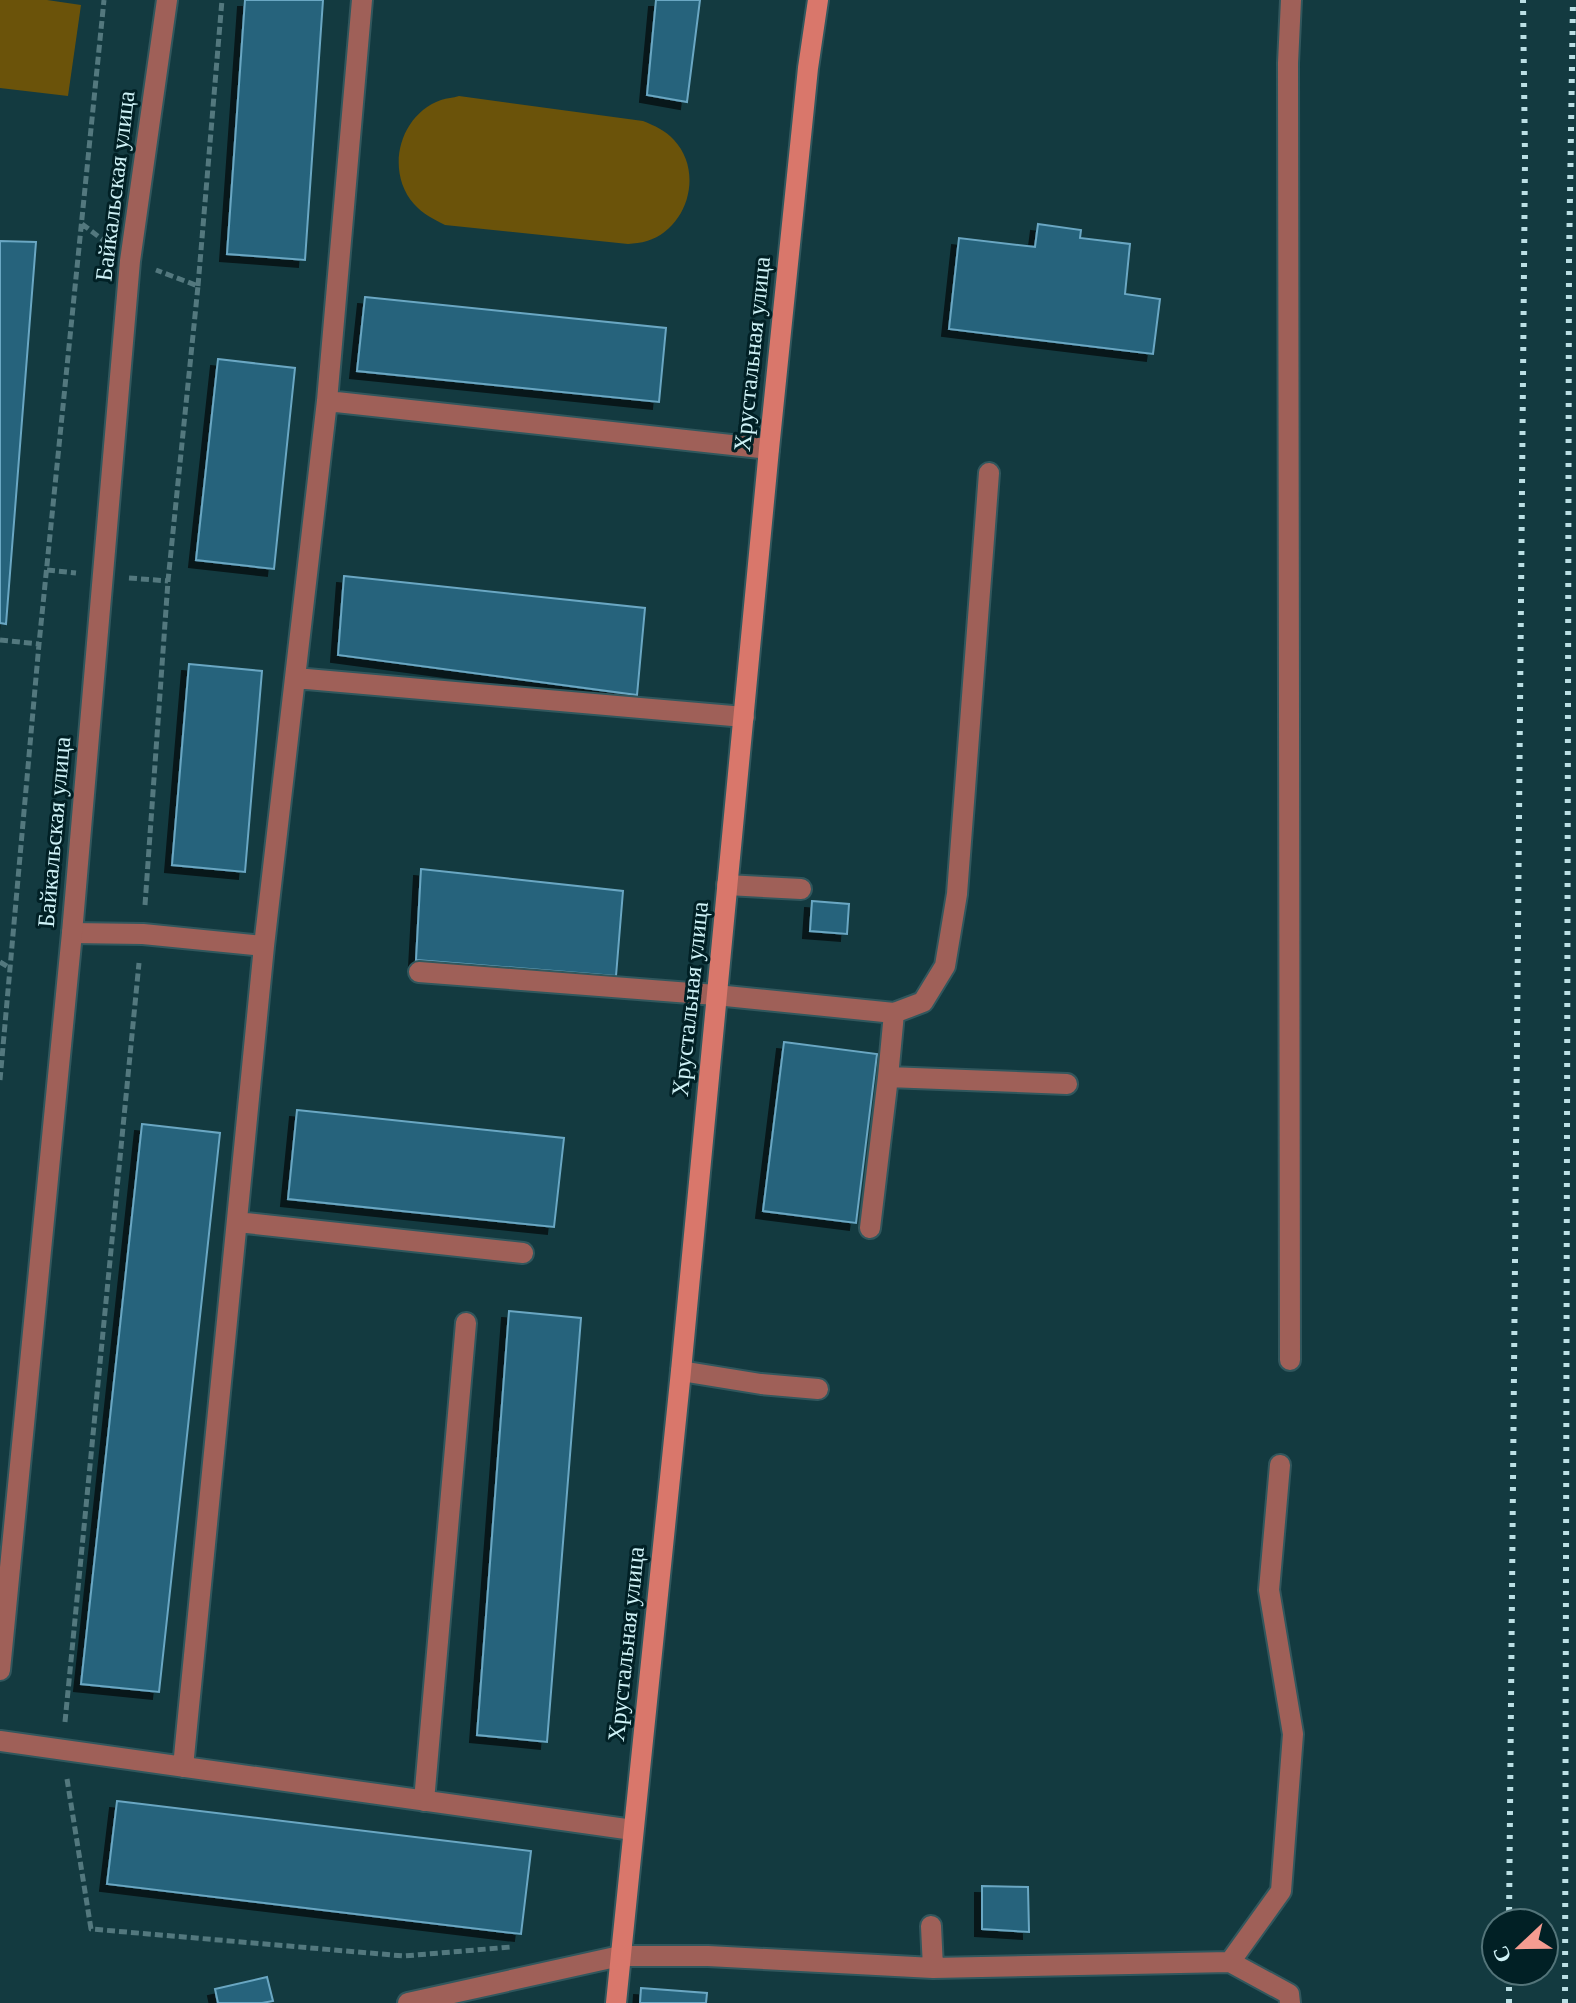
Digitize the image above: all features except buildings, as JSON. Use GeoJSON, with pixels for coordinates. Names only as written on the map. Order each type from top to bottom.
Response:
{"type":"FeatureCollection","features":[{"type":"Feature","properties":{"kind":"street","name":"Байкальская улица"},"geometry":{"type":"LineString","coordinates":[[0,1670],[72,933],[130,261],[167,0]]}},
{"type":"Feature","properties":{"kind":"street"},"geometry":{"type":"LineString","coordinates":[[183,1767],[264,946],[327,401],[362,0]]}},
{"type":"Feature","properties":{"kind":"street","name":"Хрустальная улица"},"geometry":{"type":"LineString","coordinates":[[616,2003],[681,1371],[769,449],[808,68],[818,0]]}},
{"type":"Feature","properties":{"kind":"street"},"geometry":{"type":"LineString","coordinates":[[1290,1360],[1288,63],[1291,0]]}},
{"type":"Feature","properties":{"kind":"street"},"geometry":{"type":"LineString","coordinates":[[327,401],[769,449]]}},
{"type":"Feature","properties":{"kind":"street"},"geometry":{"type":"LineString","coordinates":[[419,972],[716,995],[894,1013],[923,1002],[945,966],[957,894],[989,473]]}},
{"type":"Feature","properties":{"kind":"street"},"geometry":{"type":"LineString","coordinates":[[295,678],[744,717]]}},
{"type":"Feature","properties":{"kind":"street"},"geometry":{"type":"LineString","coordinates":[[727,885],[801,889]]}},
{"type":"Feature","properties":{"kind":"street"},"geometry":{"type":"LineString","coordinates":[[72,933],[143,934],[264,946]]}},
{"type":"Feature","properties":{"kind":"street"},"geometry":{"type":"LineString","coordinates":[[870,1228],[894,1013]]}},
{"type":"Feature","properties":{"kind":"street"},"geometry":{"type":"LineString","coordinates":[[888,1077],[1067,1084]]}},
{"type":"Feature","properties":{"kind":"street"},"geometry":{"type":"LineString","coordinates":[[237,1222],[523,1253]]}},
{"type":"Feature","properties":{"kind":"street"},"geometry":{"type":"LineString","coordinates":[[424,1801],[466,1323]]}},
{"type":"Feature","properties":{"kind":"street"},"geometry":{"type":"LineString","coordinates":[[681,1371],[761,1384],[818,1389]]}},
{"type":"Feature","properties":{"kind":"street"},"geometry":{"type":"LineString","coordinates":[[1230,1962],[1281,1891],[1293,1734],[1269,1590],[1280,1465]]}},
{"type":"Feature","properties":{"kind":"street"},"geometry":{"type":"LineString","coordinates":[[0,1741],[633,1830]]}},
{"type":"Feature","properties":{"kind":"street"},"geometry":{"type":"LineString","coordinates":[[931,1926],[933,1968]]}},
{"type":"Feature","properties":{"kind":"street"},"geometry":{"type":"LineString","coordinates":[[408,2003],[620,1956],[708,1956],[933,1968],[1230,1962],[1289,1994],[1290,2003]]}},
{"type":"Feature","properties":{"kind":"path"},"geometry":{"type":"LineString","coordinates":[[0,1080],[39,644],[104,0]]}},
{"type":"Feature","properties":{"kind":"path"},"geometry":{"type":"LineString","coordinates":[[222,0],[198,286],[168,581],[143,934],[63,1750],[91,1929],[404,1956],[523,1946]]}},
{"type":"Feature","properties":{"kind":"path"},"geometry":{"type":"LineString","coordinates":[[82,224],[130,261],[198,286]]}},
{"type":"Feature","properties":{"kind":"path"},"geometry":{"type":"LineString","coordinates":[[0,640],[39,644]]}},
{"type":"Feature","properties":{"kind":"path"},"geometry":{"type":"LineString","coordinates":[[0,962],[10,968]]}},
{"type":"Feature","properties":{"kind":"shaded area"},"geometry":{"type":"Polygon","coordinates":[[[0,0],[47,0],[81,5],[68,96],[0,88],[0,0]]]}},
{"type":"Feature","properties":{"kind":"shaded area"},"geometry":{"type":"Polygon","coordinates":[[[459,96],[643,121],[656,127],[674,140],[688,167],[687,198],[681,212],[661,234],[647,241],[628,244],[445,225],[436,221],[417,208],[405,191],[400,176],[401,145],[406,131],[427,107],[459,96]]]}},
{"type":"Feature","properties":{"kind":"railway"},"geometry":{"type":"LineString","coordinates":[[1509,1907],[1525,158],[1523,0]]}},
{"type":"Feature","properties":{"kind":"railway"},"geometry":{"type":"LineString","coordinates":[[1565,2003],[1569,260],[1573,0]]}},
{"type":"Feature","properties":{"kind":"railway"},"geometry":{"type":"LineString","coordinates":[[1509,1987],[1509,2003]]}}]}
